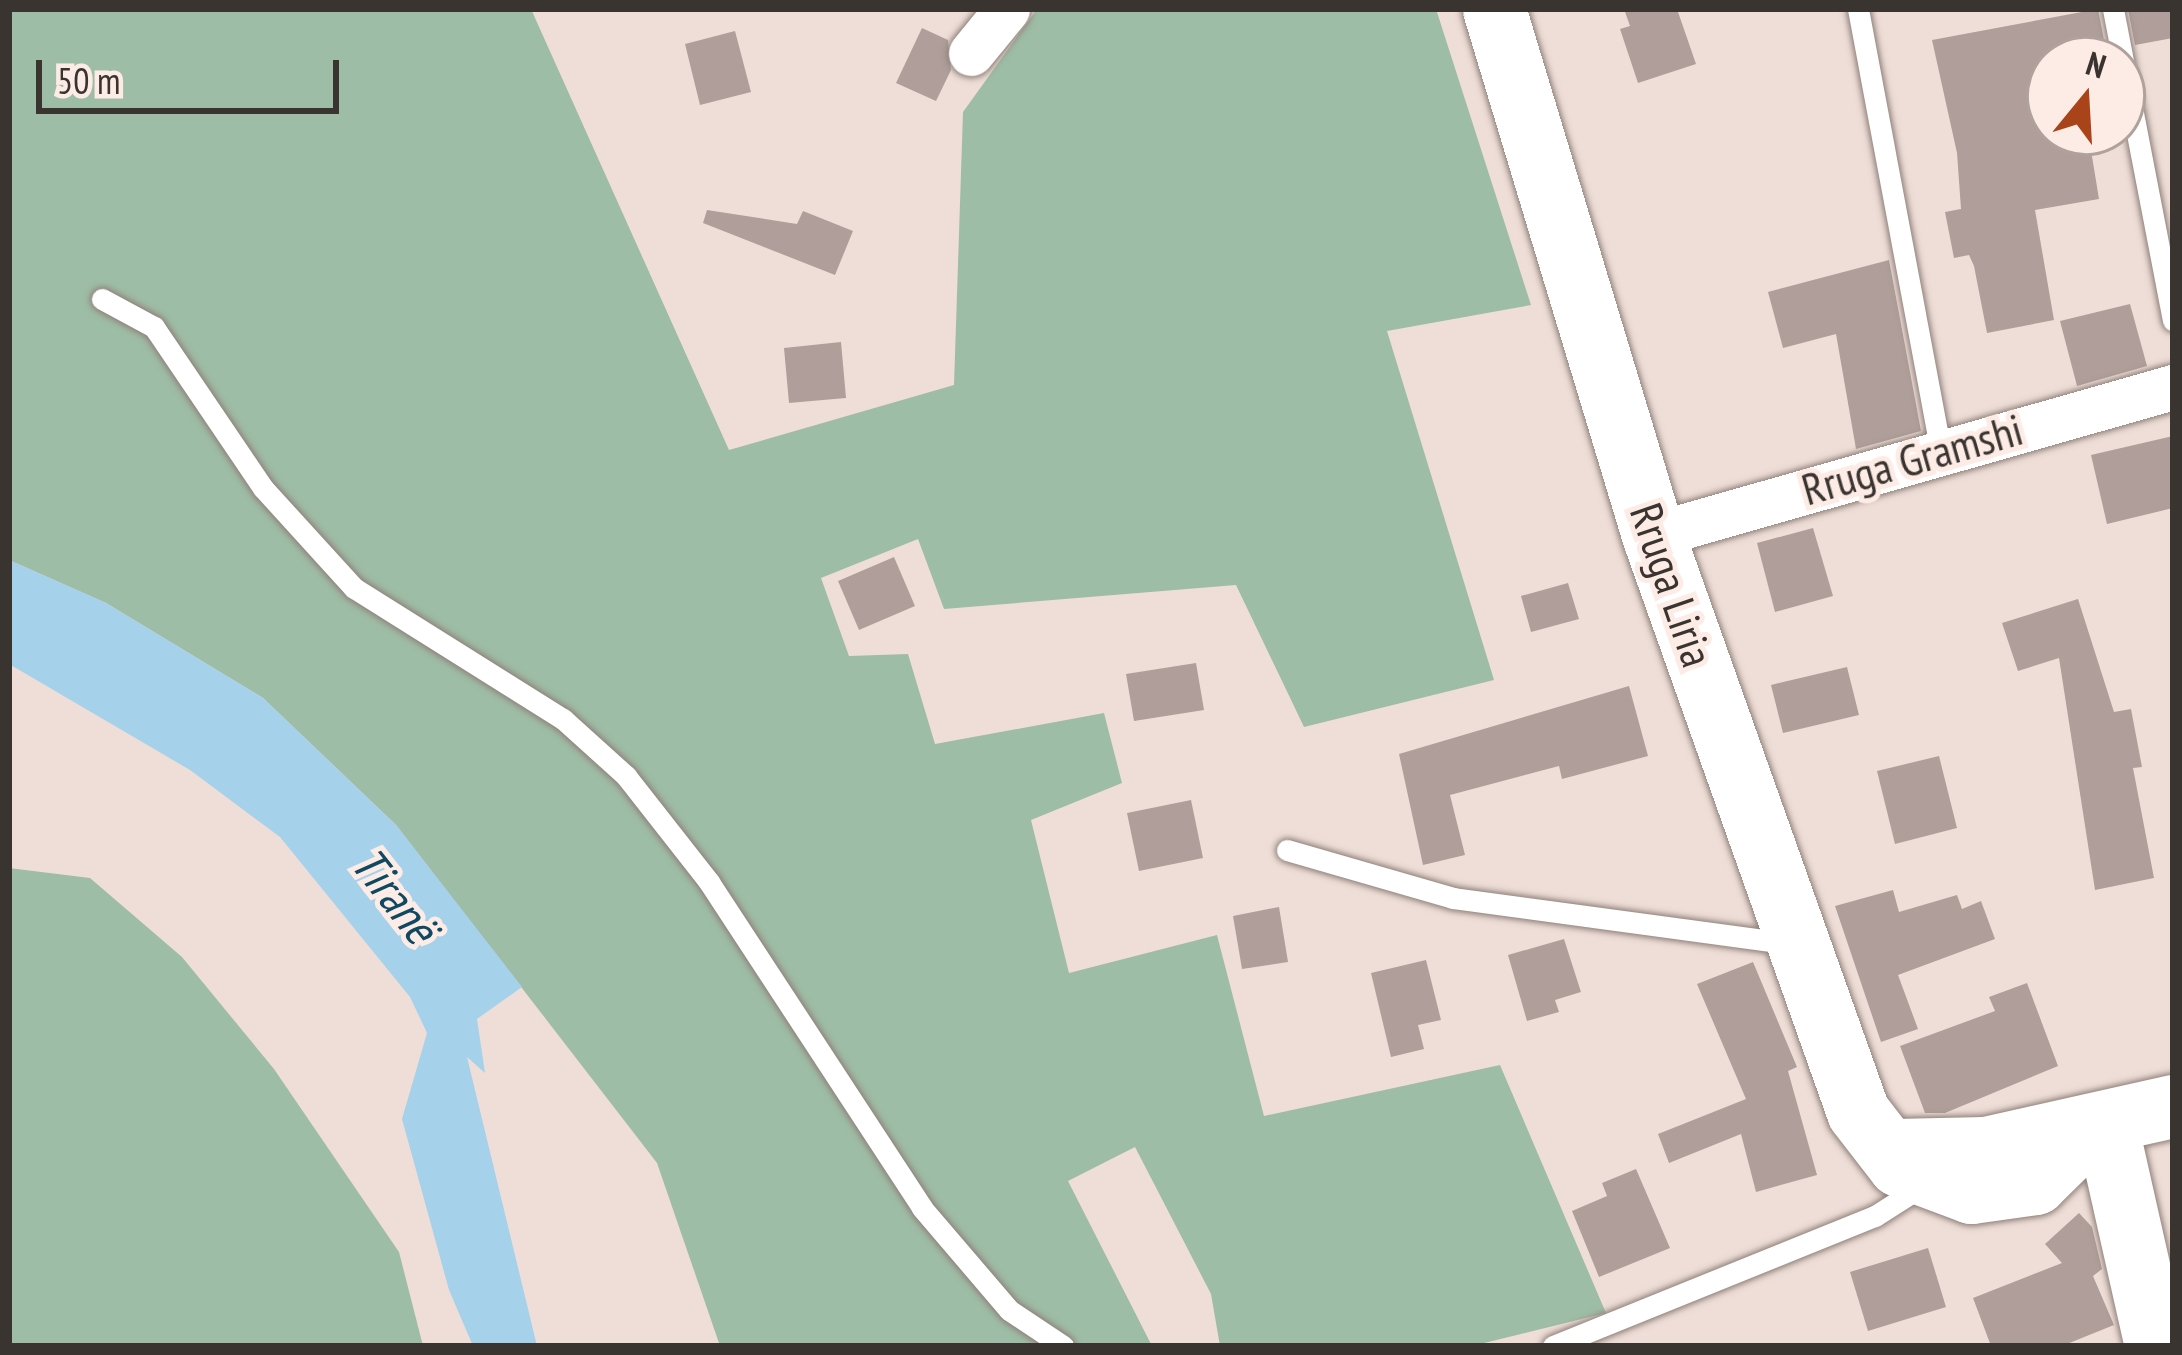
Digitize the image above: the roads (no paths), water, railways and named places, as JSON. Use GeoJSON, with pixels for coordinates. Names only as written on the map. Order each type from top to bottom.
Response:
{"type":"FeatureCollection","features":[{"type":"Feature","properties":{"kind":"main road","name":"Rruga Liria"},"geometry":{"type":"LineString","coordinates":[[1494,9],[1653,535],[1796,945],[1843,1076],[1905,1166]]}},
{"type":"Feature","properties":{"kind":"main road"},"geometry":{"type":"LineString","coordinates":[[1905,1166],[2173,1106]]}},
{"type":"Feature","properties":{"kind":"main road"},"geometry":{"type":"LineString","coordinates":[[2098,1126],[2156,1346]]}},
{"type":"Feature","properties":{"kind":"street"},"geometry":{"type":"LineString","coordinates":[[971,53],[1007,9]]}},
{"type":"Feature","properties":{"kind":"street","name":"Rruga Gramshi"},"geometry":{"type":"LineString","coordinates":[[1653,535],[1940,449],[2173,387]]}},
{"type":"Feature","properties":{"kind":"lane"},"geometry":{"type":"LineString","coordinates":[[1858,9],[1940,449]]}},
{"type":"Feature","properties":{"kind":"lane"},"geometry":{"type":"LineString","coordinates":[[2113,9],[2173,320]]}},
{"type":"Feature","properties":{"kind":"lane"},"geometry":{"type":"LineString","coordinates":[[102,298],[154,327],[251,472],[354,589],[563,719],[626,776],[709,882],[922,1208],[1009,1310],[1063,1346]]}},
{"type":"Feature","properties":{"kind":"lane"},"geometry":{"type":"LineString","coordinates":[[1287,850],[1453,898],[1796,945]]}},
{"type":"Feature","properties":{"kind":"lane"},"geometry":{"type":"LineString","coordinates":[[1553,1346],[1875,1216],[1905,1166]]}},
{"type":"Feature","properties":{"kind":"water","name":"Tiranë"},"geometry":{"type":"Polygon","coordinates":[[[9,560],[106,603],[263,698],[396,825],[522,987],[477,1019],[485,1073],[467,1057],[537,1346],[473,1346],[449,1290],[402,1119],[427,1033],[410,997],[280,837],[190,770],[9,664],[9,560]]]}}]}
